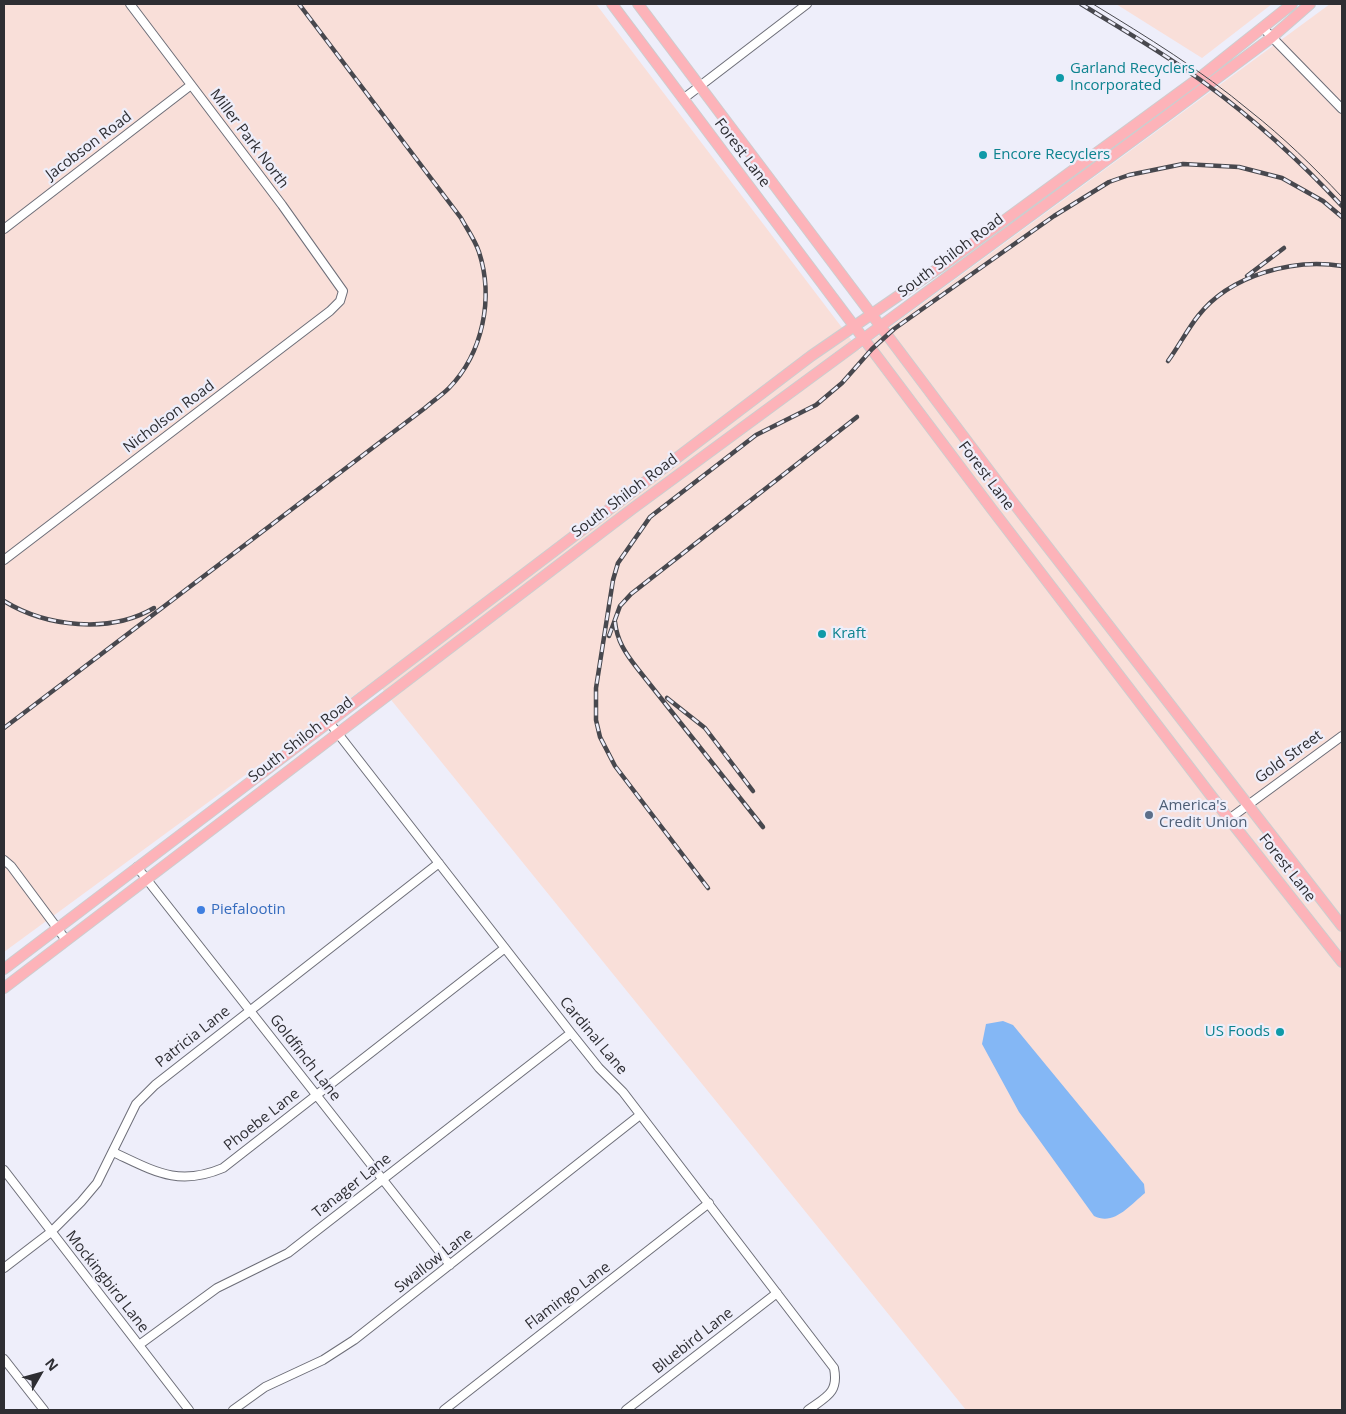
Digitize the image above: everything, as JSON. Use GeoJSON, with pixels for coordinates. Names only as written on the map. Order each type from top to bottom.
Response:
{"type":"FeatureCollection","features":[{"type":"Feature","properties":{"kind":"main road","name":"Forest Lane"},"geometry":{"type":"LineString","coordinates":[[638,4],[1008,496],[1246,805],[1342,926]]}},
{"type":"Feature","properties":{"kind":"main road","name":"South Shiloh Road"},"geometry":{"type":"LineString","coordinates":[[4,969],[853,326],[946,263],[1203,75],[1292,4]]}},
{"type":"Feature","properties":{"kind":"main road","name":"South Shiloh Road"},"geometry":{"type":"LineString","coordinates":[[4,988],[337,732],[863,338],[1271,38],[1310,4]]}},
{"type":"Feature","properties":{"kind":"main road","name":"Forest Lane"},"geometry":{"type":"LineString","coordinates":[[617,5],[683,99],[853,326],[1229,819],[1338,951],[1342,962]]}},
{"type":"Feature","properties":{"kind":"street","name":"Miller Park North"},"geometry":{"type":"LineString","coordinates":[[130,4],[344,291]]}},
{"type":"Feature","properties":{"kind":"street"},"geometry":{"type":"LineString","coordinates":[[683,99],[807,4]]}},
{"type":"Feature","properties":{"kind":"street"},"geometry":{"type":"LineString","coordinates":[[1263,28],[1342,109]]}},
{"type":"Feature","properties":{"kind":"street","name":"Jacobson Road"},"geometry":{"type":"LineString","coordinates":[[4,228],[191,85]]}},
{"type":"Feature","properties":{"kind":"street","name":"Nicholson Road"},"geometry":{"type":"LineString","coordinates":[[4,560],[330,311],[340,301],[344,291]]}},
{"type":"Feature","properties":{"kind":"street","name":"Cardinal Lane"},"geometry":{"type":"LineString","coordinates":[[329,722],[571,1033],[640,1115],[709,1203],[834,1368],[837,1381],[832,1392],[808,1410]]}},
{"type":"Feature","properties":{"kind":"street","name":"Gold Street"},"geometry":{"type":"LineString","coordinates":[[1229,819],[1342,736]]}},
{"type":"Feature","properties":{"kind":"street"},"geometry":{"type":"LineString","coordinates":[[4,860],[11,866],[66,940]]}},
{"type":"Feature","properties":{"kind":"street","name":"Patricia Lane"},"geometry":{"type":"LineString","coordinates":[[4,1268],[51,1232],[86,1196],[96,1183],[113,1152],[136,1104],[155,1085],[439,863]]}},
{"type":"Feature","properties":{"kind":"street","name":"Goldfinch Lane"},"geometry":{"type":"LineString","coordinates":[[137,867],[450,1265]]}},
{"type":"Feature","properties":{"kind":"street","name":"Phoebe Lane"},"geometry":{"type":"LineString","coordinates":[[113,1152],[177,1177],[208,1174],[223,1168],[504,948]]}},
{"type":"Feature","properties":{"kind":"street","name":"Tanager Lane"},"geometry":{"type":"LineString","coordinates":[[139,1345],[217,1288],[288,1253],[571,1033]]}},
{"type":"Feature","properties":{"kind":"street","name":"Swallow Lane"},"geometry":{"type":"LineString","coordinates":[[233,1410],[265,1387],[323,1360],[354,1340],[640,1115]]}},
{"type":"Feature","properties":{"kind":"street","name":"Mockingbird Lane"},"geometry":{"type":"LineString","coordinates":[[4,1170],[189,1410]]}},
{"type":"Feature","properties":{"kind":"street","name":"Flamingo Lane"},"geometry":{"type":"LineString","coordinates":[[444,1410],[709,1203]]}},
{"type":"Feature","properties":{"kind":"street","name":"Bluebird Lane"},"geometry":{"type":"LineString","coordinates":[[626,1410],[777,1293]]}},
{"type":"Feature","properties":{"kind":"street"},"geometry":{"type":"LineString","coordinates":[[4,1360],[44,1410]]}},
{"type":"Feature","properties":{"kind":"shaded area"},"geometry":{"type":"Polygon","coordinates":[[[4,4],[596,4],[859,350],[1330,4],[1342,4],[1342,1410],[966,1410],[375,680],[4,952],[4,4]]]}},
{"type":"Feature","properties":{"kind":"shaded area"},"geometry":{"type":"Polygon","coordinates":[[[1116,4],[1272,4],[1202,58],[1116,4]]]}},
{"type":"Feature","properties":{"kind":"water"},"geometry":{"type":"Polygon","coordinates":[[[1003,1021],[1013,1025],[1144,1184],[1145,1193],[1115,1217],[1101,1218],[1094,1216],[1019,1112],[982,1044],[986,1024],[1003,1021]]]}},
{"type":"Feature","properties":{"kind":"tram line"},"geometry":{"type":"LineString","coordinates":[[1093,4],[1173,54],[1231,96],[1286,141],[1342,197]]}},
{"type":"Feature","properties":{"kind":"railway"},"geometry":{"type":"LineString","coordinates":[[4,728],[440,396],[461,374],[477,342],[485,306],[485,288],[479,252],[473,239],[461,218],[299,4]]}},
{"type":"Feature","properties":{"kind":"railway"},"geometry":{"type":"LineString","coordinates":[[1081,4],[1145,43],[1206,84],[1277,142],[1342,206]]}},
{"type":"Feature","properties":{"kind":"railway"},"geometry":{"type":"LineString","coordinates":[[708,888],[615,766],[600,737],[596,720],[596,688],[613,580],[618,563],[650,517],[756,435],[816,405],[842,383],[872,349],[894,329],[1054,216],[1109,182],[1129,175],[1183,164],[1239,167],[1282,178],[1323,201],[1342,217]]}},
{"type":"Feature","properties":{"kind":"railway"},"geometry":{"type":"LineString","coordinates":[[1247,276],[1284,248]]}},
{"type":"Feature","properties":{"kind":"railway"},"geometry":{"type":"LineString","coordinates":[[1168,361],[1194,321],[1211,302],[1245,280],[1283,267],[1323,264],[1342,266]]}},
{"type":"Feature","properties":{"kind":"railway"},"geometry":{"type":"LineString","coordinates":[[609,636],[620,606],[631,594],[857,417]]}},
{"type":"Feature","properties":{"kind":"railway"},"geometry":{"type":"LineString","coordinates":[[4,601],[39,617],[78,624],[118,622],[154,608]]}},
{"type":"Feature","properties":{"kind":"railway"},"geometry":{"type":"LineString","coordinates":[[615,622],[620,641],[629,658],[763,827]]}},
{"type":"Feature","properties":{"kind":"railway"},"geometry":{"type":"LineString","coordinates":[[667,698],[705,728],[753,791]]}},
{"type":"Feature","properties":{"kind":"place","name":"Garland Recyclers Incorporated"},"geometry":{"type":"Point","coordinates":[1060,78]}},
{"type":"Feature","properties":{"kind":"place","name":"Encore Recyclers"},"geometry":{"type":"Point","coordinates":[983,155]}},
{"type":"Feature","properties":{"kind":"place","name":"Kraft"},"geometry":{"type":"Point","coordinates":[822,634]}},
{"type":"Feature","properties":{"kind":"place","name":"America's Credit Union"},"geometry":{"type":"Point","coordinates":[1149,815]}},
{"type":"Feature","properties":{"kind":"place","name":"Piefalootin"},"geometry":{"type":"Point","coordinates":[201,910]}},
{"type":"Feature","properties":{"kind":"place","name":"US Foods"},"geometry":{"type":"Point","coordinates":[1280,1032]}}]}
